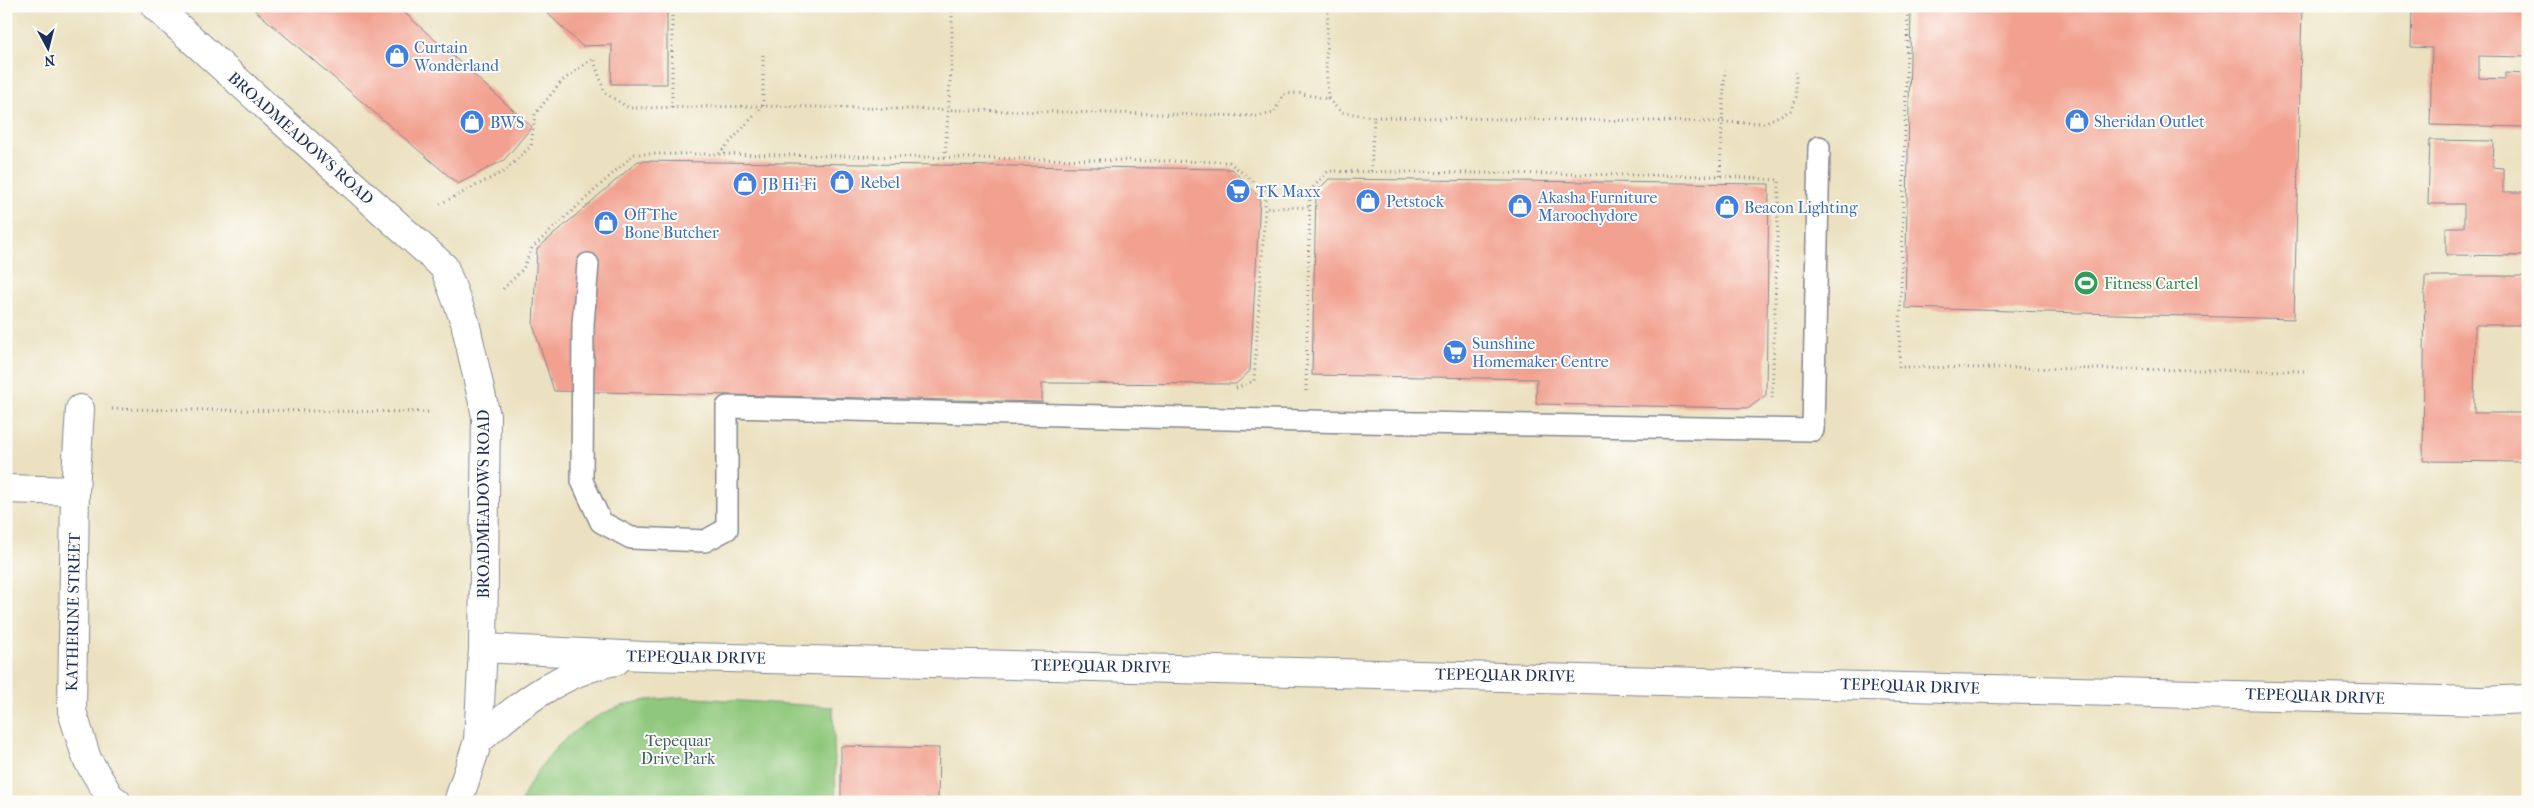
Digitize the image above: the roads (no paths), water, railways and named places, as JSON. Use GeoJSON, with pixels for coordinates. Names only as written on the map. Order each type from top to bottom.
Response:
{"type":"FeatureCollection","features":[{"type":"Feature","properties":{"kind":"street","name":"BROADMEADOWS ROAD"},"geometry":{"type":"LineString","coordinates":[[155,6],[444,267],[465,322],[486,416],[483,648],[478,741],[458,802]]}},
{"type":"Feature","properties":{"kind":"street","name":"KATHERINE STREET"},"geometry":{"type":"LineString","coordinates":[[80,409],[75,491],[72,711],[87,759],[110,797],[117,802]]}},
{"type":"Feature","properties":{"kind":"street"},"geometry":{"type":"LineString","coordinates":[[6,489],[75,491]]}},
{"type":"Feature","properties":{"kind":"street","name":"TEPEQUAR DRIVE"},"geometry":{"type":"LineString","coordinates":[[483,648],[644,656],[2481,701],[2528,699]]}},
{"type":"Feature","properties":{"kind":"street"},"geometry":{"type":"LineString","coordinates":[[478,741],[512,710],[554,684],[593,665],[644,656]]}},
{"type":"Feature","properties":{"kind":"lane"},"geometry":{"type":"LineString","coordinates":[[588,264],[583,324],[582,481],[601,522],[631,538],[705,541],[726,529],[727,407],[1305,421],[1813,430],[1819,147]]}},
{"type":"Feature","properties":{"kind":"place","name":"Curtain Wonderland"},"geometry":{"type":"Point","coordinates":[397,56]}},
{"type":"Feature","properties":{"kind":"place","name":"Sheridan Outlet"},"geometry":{"type":"Point","coordinates":[2077,121]}},
{"type":"Feature","properties":{"kind":"place","name":"BWS"},"geometry":{"type":"Point","coordinates":[472,122]}},
{"type":"Feature","properties":{"kind":"place","name":"Rebel"},"geometry":{"type":"Point","coordinates":[842,182]}},
{"type":"Feature","properties":{"kind":"place","name":"JB Hi-Fi"},"geometry":{"type":"Point","coordinates":[745,184]}},
{"type":"Feature","properties":{"kind":"place","name":"TK Maxx"},"geometry":{"type":"Point","coordinates":[1238,191]}},
{"type":"Feature","properties":{"kind":"place","name":"Petstock"},"geometry":{"type":"Point","coordinates":[1368,201]}},
{"type":"Feature","properties":{"kind":"place","name":"Akasha Furniture Maroochydore"},"geometry":{"type":"Point","coordinates":[1520,206]}},
{"type":"Feature","properties":{"kind":"place","name":"Beacon Lighting"},"geometry":{"type":"Point","coordinates":[1727,207]}},
{"type":"Feature","properties":{"kind":"place","name":"Off The Bone Butcher"},"geometry":{"type":"Point","coordinates":[606,223]}},
{"type":"Feature","properties":{"kind":"place","name":"Fitness Cartel"},"geometry":{"type":"Point","coordinates":[2086,283]}},
{"type":"Feature","properties":{"kind":"place","name":"Sunshine Homemaker Centre"},"geometry":{"type":"Point","coordinates":[1455,352]}},
{"type":"Feature","properties":{"kind":"park label","name":"Tepequar Drive Park"},"geometry":{"type":"Point","coordinates":[678,749]}}]}
